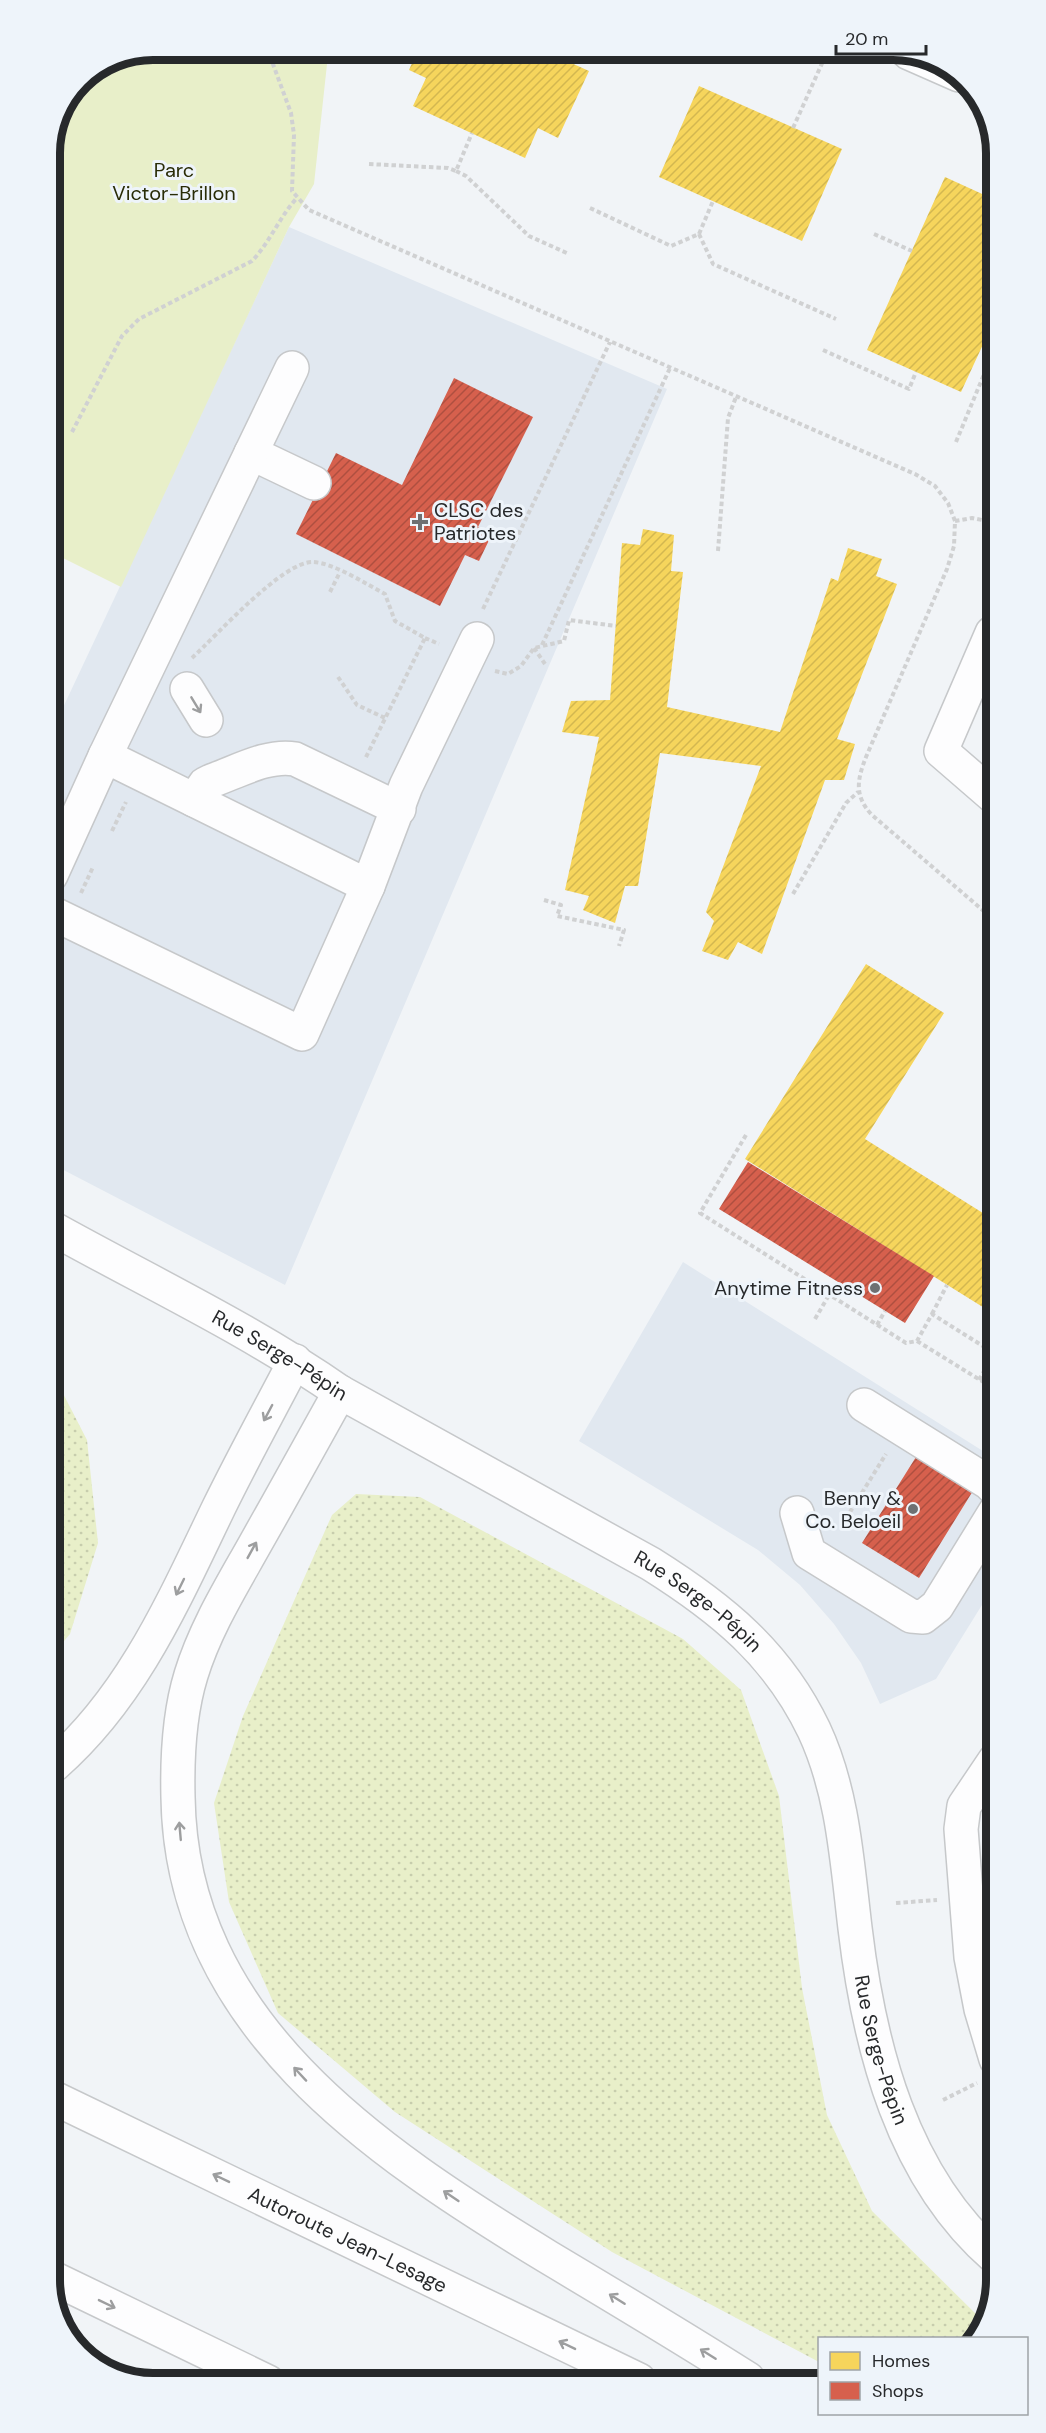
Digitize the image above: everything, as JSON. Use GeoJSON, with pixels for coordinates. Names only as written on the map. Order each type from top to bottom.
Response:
{"type":"FeatureCollection","features":[{"type":"Feature","properties":{"kind":"main road"},"geometry":{"type":"LineString","coordinates":[[60,855],[105,756],[292,368]]}},
{"type":"Feature","properties":{"kind":"main road"},"geometry":{"type":"LineString","coordinates":[[251,453],[314,483]]}},
{"type":"Feature","properties":{"kind":"main road"},"geometry":{"type":"LineString","coordinates":[[60,917],[302,1034],[368,886],[406,786],[479,626]]}},
{"type":"Feature","properties":{"kind":"main road"},"geometry":{"type":"LineString","coordinates":[[986,647],[941,751],[986,790]]}},
{"type":"Feature","properties":{"kind":"main road"},"geometry":{"type":"LineString","coordinates":[[187,676],[206,720]]}},
{"type":"Feature","properties":{"kind":"main road"},"geometry":{"type":"LineString","coordinates":[[105,756],[368,886]]}},
{"type":"Feature","properties":{"kind":"main road"},"geometry":{"type":"LineString","coordinates":[[194,800],[205,784],[211,781],[274,759],[287,758],[295,759],[399,809]]}},
{"type":"Feature","properties":{"kind":"main road","name":"Rue Serge-Pépin"},"geometry":{"type":"LineString","coordinates":[[60,1232],[295,1361],[340,1392],[630,1553],[692,1590],[744,1631],[781,1676],[813,1728],[832,1779],[843,1831],[863,1989],[885,2076],[909,2136],[938,2191],[986,2248]]}},
{"type":"Feature","properties":{"kind":"main road"},"geometry":{"type":"LineString","coordinates":[[60,1760],[101,1719],[140,1660],[295,1361]]}},
{"type":"Feature","properties":{"kind":"main road"},"geometry":{"type":"LineString","coordinates":[[340,1392],[223,1601],[190,1677],[182,1714],[178,1805],[186,1871],[206,1935],[229,1981],[262,2031],[301,2077],[355,2126],[469,2208],[738,2373]]}},
{"type":"Feature","properties":{"kind":"main road"},"geometry":{"type":"LineString","coordinates":[[864,1405],[986,1481]]}},
{"type":"Feature","properties":{"kind":"main road"},"geometry":{"type":"LineString","coordinates":[[797,1514],[809,1553],[906,1614],[917,1617],[929,1614],[937,1606],[986,1527]]}},
{"type":"Feature","properties":{"kind":"main road"},"geometry":{"type":"LineString","coordinates":[[986,1773],[964,1806],[960,1829],[970,1957],[986,2026]]}},
{"type":"Feature","properties":{"kind":"main road","name":"Autoroute Jean-Lesage"},"geometry":{"type":"LineString","coordinates":[[60,2101],[624,2373]]}},
{"type":"Feature","properties":{"kind":"main road"},"geometry":{"type":"LineString","coordinates":[[60,2281],[249,2373]]}},
{"type":"Feature","properties":{"kind":"path"},"geometry":{"type":"LineString","coordinates":[[271,60],[291,113],[294,135],[292,191],[296,199],[309,210],[926,480],[942,494],[955,521],[972,518],[986,521]]}},
{"type":"Feature","properties":{"kind":"path"},"geometry":{"type":"LineString","coordinates":[[793,128],[824,60]]}},
{"type":"Feature","properties":{"kind":"path"},"geometry":{"type":"LineString","coordinates":[[456,171],[472,133]]}},
{"type":"Feature","properties":{"kind":"path"},"geometry":{"type":"LineString","coordinates":[[369,164],[448,168],[456,171],[466,176],[529,236],[569,254]]}},
{"type":"Feature","properties":{"kind":"path"},"geometry":{"type":"LineString","coordinates":[[72,432],[122,336],[139,319],[252,261],[264,249],[287,208],[296,199]]}},
{"type":"Feature","properties":{"kind":"path"},"geometry":{"type":"LineString","coordinates":[[590,208],[671,246],[699,234],[713,201]]}},
{"type":"Feature","properties":{"kind":"path"},"geometry":{"type":"LineString","coordinates":[[699,234],[713,264],[836,319]]}},
{"type":"Feature","properties":{"kind":"path"},"geometry":{"type":"LineString","coordinates":[[874,234],[912,251]]}},
{"type":"Feature","properties":{"kind":"path"},"geometry":{"type":"LineString","coordinates":[[479,626],[610,342]]}},
{"type":"Feature","properties":{"kind":"path"},"geometry":{"type":"LineString","coordinates":[[823,350],[909,389],[916,372]]}},
{"type":"Feature","properties":{"kind":"path"},"geometry":{"type":"LineString","coordinates":[[542,645],[670,368]]}},
{"type":"Feature","properties":{"kind":"path"},"geometry":{"type":"LineString","coordinates":[[956,442],[986,369]]}},
{"type":"Feature","properties":{"kind":"path"},"geometry":{"type":"LineString","coordinates":[[718,551],[728,418],[736,396]]}},
{"type":"Feature","properties":{"kind":"path"},"geometry":{"type":"LineString","coordinates":[[187,676],[288,569],[312,562],[322,563],[385,594],[395,621],[425,638],[360,768]]}},
{"type":"Feature","properties":{"kind":"path"},"geometry":{"type":"LineString","coordinates":[[330,592],[340,572]]}},
{"type":"Feature","properties":{"kind":"path"},"geometry":{"type":"LineString","coordinates":[[491,670],[508,674],[521,666],[534,648],[564,641],[569,620],[616,626]]}},
{"type":"Feature","properties":{"kind":"path"},"geometry":{"type":"LineString","coordinates":[[534,648],[545,664]]}},
{"type":"Feature","properties":{"kind":"path"},"geometry":{"type":"LineString","coordinates":[[338,676],[357,705],[385,718]]}},
{"type":"Feature","properties":{"kind":"path"},"geometry":{"type":"LineString","coordinates":[[793,894],[846,803],[858,792]]}},
{"type":"Feature","properties":{"kind":"path"},"geometry":{"type":"LineString","coordinates":[[112,831],[130,793]]}},
{"type":"Feature","properties":{"kind":"path"},"geometry":{"type":"LineString","coordinates":[[80,895],[93,867]]}},
{"type":"Feature","properties":{"kind":"path"},"geometry":{"type":"LineString","coordinates":[[544,900],[561,905],[557,916],[624,930],[619,946]]}},
{"type":"Feature","properties":{"kind":"path"},"geometry":{"type":"LineString","coordinates":[[746,1135],[700,1213],[906,1343],[917,1341],[985,1383]]}},
{"type":"Feature","properties":{"kind":"path"},"geometry":{"type":"LineString","coordinates":[[917,1341],[947,1285]]}},
{"type":"Feature","properties":{"kind":"path"},"geometry":{"type":"LineString","coordinates":[[815,1318],[829,1294]]}},
{"type":"Feature","properties":{"kind":"path"},"geometry":{"type":"LineString","coordinates":[[878,1325],[885,1311]]}},
{"type":"Feature","properties":{"kind":"path"},"geometry":{"type":"LineString","coordinates":[[932,1314],[986,1349]]}},
{"type":"Feature","properties":{"kind":"path"},"geometry":{"type":"LineString","coordinates":[[979,1380],[986,1368]]}},
{"type":"Feature","properties":{"kind":"path"},"geometry":{"type":"LineString","coordinates":[[842,1525],[890,1447]]}},
{"type":"Feature","properties":{"kind":"path"},"geometry":{"type":"LineString","coordinates":[[896,1903],[925,1901]]}},
{"type":"Feature","properties":{"kind":"path"},"geometry":{"type":"LineString","coordinates":[[943,2100],[968,2088]]}},
{"type":"Feature","properties":{"kind":"shaded area"},"geometry":{"type":"Polygon","coordinates":[[[289,227],[667,389],[285,1285],[60,1168],[60,714],[289,227]]]}},
{"type":"Feature","properties":{"kind":"shaded area"},"geometry":{"type":"Polygon","coordinates":[[[683,1262],[986,1453],[986,1598],[936,1679],[880,1704],[861,1663],[834,1624],[800,1585],[758,1550],[579,1441],[683,1262]]]}},
{"type":"Feature","properties":{"kind":"green space","name":"Parc Victor-Brillon"},"geometry":{"type":"Polygon","coordinates":[[[153,60],[327,60],[314,184],[289,227],[121,587],[60,556],[60,147],[67,117],[87,87],[117,67],[135,62],[153,60]]]}},
{"type":"Feature","properties":{"kind":"green space"},"geometry":{"type":"Polygon","coordinates":[[[60,1388],[87,1440],[98,1543],[70,1634],[60,1646],[60,1388]]]}},
{"type":"Feature","properties":{"kind":"green space"},"geometry":{"type":"Polygon","coordinates":[[[356,1494],[420,1497],[683,1639],[741,1690],[779,1796],[802,1988],[827,2115],[872,2211],[978,2316],[967,2337],[818,2337],[818,2361],[612,2252],[395,2112],[278,2013],[229,1902],[214,1803],[243,1716],[332,1515],[356,1494]]]}},
{"type":"Feature","properties":{"kind":"building: Homes"},"geometry":{"type":"Polygon","coordinates":[[[413,60],[570,60],[569,62],[589,71],[558,138],[538,128],[525,158],[413,106],[426,78],[409,70],[413,60]]]}},
{"type":"Feature","properties":{"kind":"building: Homes"},"geometry":{"type":"Polygon","coordinates":[[[699,86],[842,149],[802,241],[659,177],[699,86]]]}},
{"type":"Feature","properties":{"kind":"building: Homes"},"geometry":{"type":"Polygon","coordinates":[[[945,177],[986,196],[986,338],[961,392],[867,350],[945,177]]]}},
{"type":"Feature","properties":{"kind":"building: Homes"},"geometry":{"type":"Polygon","coordinates":[[[643,529],[674,535],[671,571],[683,572],[667,707],[780,732],[831,578],[838,581],[848,548],[882,559],[876,576],[897,584],[837,739],[855,744],[844,780],[825,780],[762,954],[738,942],[728,960],[702,951],[714,921],[706,912],[761,766],[660,753],[638,886],[625,886],[615,923],[583,910],[589,896],[565,890],[599,737],[562,732],[571,701],[610,700],[622,543],[640,545],[643,529]]]}},
{"type":"Feature","properties":{"kind":"building: Homes"},"geometry":{"type":"Polygon","coordinates":[[[866,964],[944,1013],[865,1139],[986,1215],[986,1309],[745,1159],[866,964]]]}},
{"type":"Feature","properties":{"kind":"building: Shops"},"geometry":{"type":"Polygon","coordinates":[[[454,378],[533,417],[478,527],[492,534],[479,561],[465,555],[440,606],[296,534],[336,453],[402,485],[454,378]]]}},
{"type":"Feature","properties":{"kind":"building: Shops"},"geometry":{"type":"Polygon","coordinates":[[[748,1162],[934,1276],[905,1323],[719,1209],[748,1162]]]}},
{"type":"Feature","properties":{"kind":"building: Shops"},"geometry":{"type":"Polygon","coordinates":[[[916,1457],[976,1486],[919,1578],[862,1543],[916,1457]]]}},
{"type":"Feature","properties":{"kind":"place","name":"CLSC des Patriotes"},"geometry":{"type":"Point","coordinates":[420,522]}},
{"type":"Feature","properties":{"kind":"place","name":"Anytime Fitness"},"geometry":{"type":"Point","coordinates":[875,1288]}},
{"type":"Feature","properties":{"kind":"place","name":"Benny & Co. Beloeil"},"geometry":{"type":"Point","coordinates":[913,1509]}}]}
